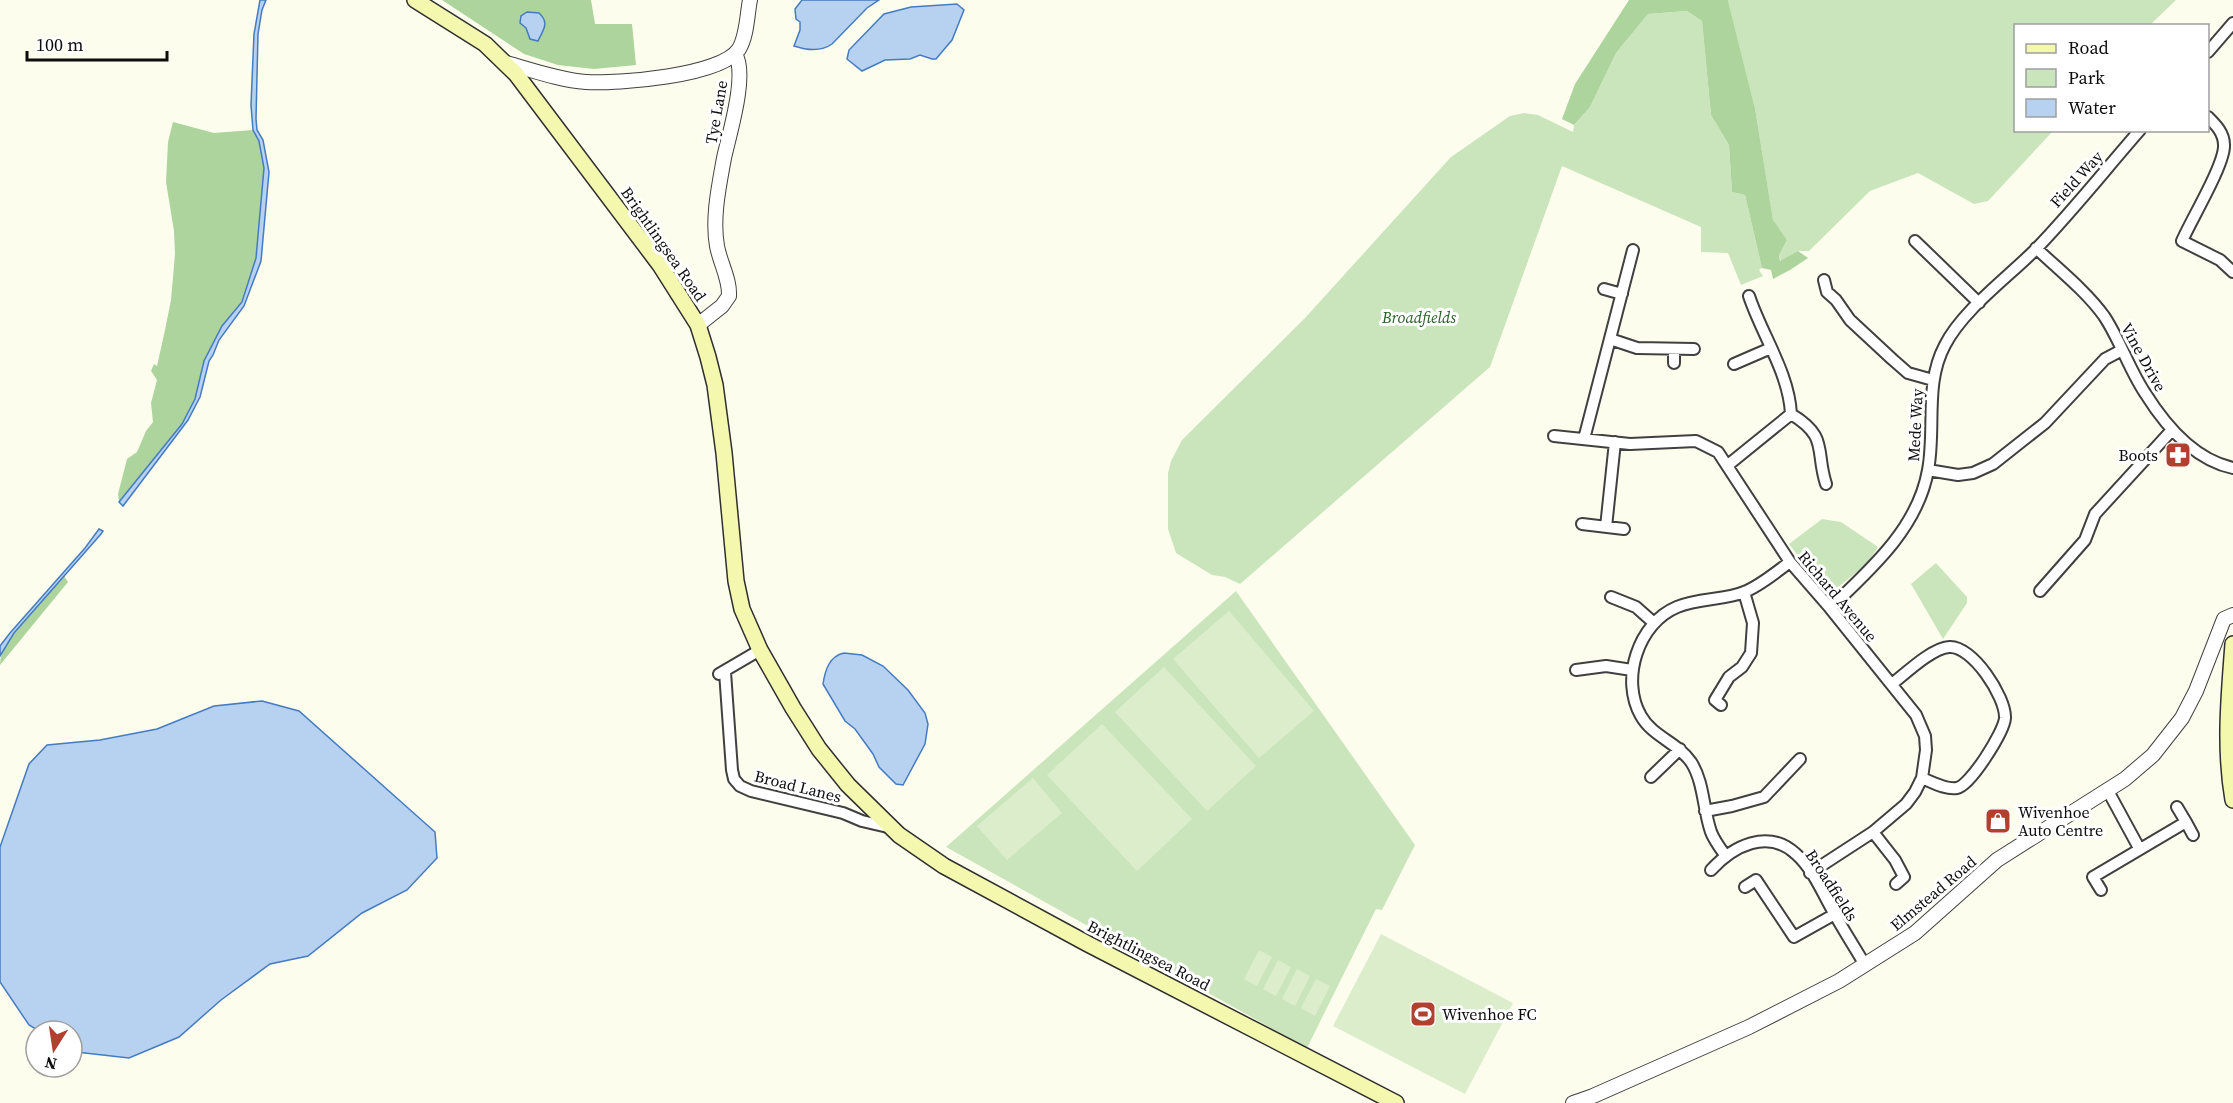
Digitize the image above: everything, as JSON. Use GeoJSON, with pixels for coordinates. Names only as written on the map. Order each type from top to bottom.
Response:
{"type":"FeatureCollection","features":[{"type":"Feature","properties":{"kind":"main road","name":"Brightlingsea Road"},"geometry":{"type":"LineString","coordinates":[[414,0],[485,44],[506,63],[540,104],[660,265],[698,325],[708,357],[716,396],[736,581],[742,609],[760,650],[794,708],[828,760],[868,806],[926,855],[1005,899],[1396,1103]]}},
{"type":"Feature","properties":{"kind":"main road"},"geometry":{"type":"LineString","coordinates":[[2233,644],[2227,723],[2228,763],[2233,800]]}},
{"type":"Feature","properties":{"kind":"street"},"geometry":{"type":"LineString","coordinates":[[735,54],[742,41],[750,0]]}},
{"type":"Feature","properties":{"kind":"street"},"geometry":{"type":"LineString","coordinates":[[2209,51],[2233,23]]}},
{"type":"Feature","properties":{"kind":"street","name":"Tye Lane"},"geometry":{"type":"LineString","coordinates":[[506,63],[573,80],[615,82],[691,72],[717,65],[735,54],[739,63],[739,80],[722,168],[716,224],[717,245],[729,296],[722,306],[698,325]]}},
{"type":"Feature","properties":{"kind":"street"},"geometry":{"type":"LineString","coordinates":[[2209,118],[2216,124],[2223,137],[2223,156],[2182,241],[2220,260],[2233,272]]}},
{"type":"Feature","properties":{"kind":"street","name":"Field Way"},"geometry":{"type":"LineString","coordinates":[[2036,248],[2138,132]]}},
{"type":"Feature","properties":{"kind":"street"},"geometry":{"type":"LineString","coordinates":[[1915,241],[1979,303]]}},
{"type":"Feature","properties":{"kind":"street","name":"Mede Way"},"geometry":{"type":"LineString","coordinates":[[1830,608],[1884,556],[1923,490],[1928,470],[1933,380],[1944,346],[1979,303],[2036,248]]}},
{"type":"Feature","properties":{"kind":"street","name":"Vine Drive"},"geometry":{"type":"LineString","coordinates":[[2036,248],[2102,315],[2145,393],[2172,430],[2214,462],[2233,468]]}},
{"type":"Feature","properties":{"kind":"street"},"geometry":{"type":"LineString","coordinates":[[1584,439],[1633,250]]}},
{"type":"Feature","properties":{"kind":"street"},"geometry":{"type":"LineString","coordinates":[[1824,280],[1827,292],[1836,300],[1850,320],[1892,359],[1908,373],[1933,380]]}},
{"type":"Feature","properties":{"kind":"street"},"geometry":{"type":"LineString","coordinates":[[1604,289],[1622,294]]}},
{"type":"Feature","properties":{"kind":"street"},"geometry":{"type":"LineString","coordinates":[[1749,296],[1790,397],[1791,414]]}},
{"type":"Feature","properties":{"kind":"street"},"geometry":{"type":"LineString","coordinates":[[1610,339],[1637,348],[1694,349]]}},
{"type":"Feature","properties":{"kind":"street"},"geometry":{"type":"LineString","coordinates":[[1674,348],[1674,363]]}},
{"type":"Feature","properties":{"kind":"street"},"geometry":{"type":"LineString","coordinates":[[1734,364],[1770,348]]}},
{"type":"Feature","properties":{"kind":"street"},"geometry":{"type":"LineString","coordinates":[[1928,470],[1958,475],[1973,473],[1993,464],[2045,423],[2105,359],[2122,350]]}},
{"type":"Feature","properties":{"kind":"street"},"geometry":{"type":"LineString","coordinates":[[1728,465],[1791,414]]}},
{"type":"Feature","properties":{"kind":"street"},"geometry":{"type":"LineString","coordinates":[[1791,414],[1815,434],[1821,451],[1826,484]]}},
{"type":"Feature","properties":{"kind":"street"},"geometry":{"type":"LineString","coordinates":[[2037,575],[2043,587],[2085,540],[2095,514],[2172,430]]}},
{"type":"Feature","properties":{"kind":"street","name":"Richard Avenue"},"geometry":{"type":"LineString","coordinates":[[1554,436],[1630,444],[1696,441],[1718,452],[1790,562],[1916,715],[1925,736],[1926,750],[1922,778],[1915,792],[1873,832],[1810,873]]}},
{"type":"Feature","properties":{"kind":"street"},"geometry":{"type":"LineString","coordinates":[[1606,527],[1615,442]]}},
{"type":"Feature","properties":{"kind":"street"},"geometry":{"type":"LineString","coordinates":[[1582,524],[1624,529]]}},
{"type":"Feature","properties":{"kind":"street"},"geometry":{"type":"LineString","coordinates":[[1711,870],[1725,855],[1712,834],[1696,773],[1680,749],[1651,729],[1641,716],[1632,690],[1632,670],[1647,632],[1665,613],[1685,604],[1744,592],[1790,562]]}},
{"type":"Feature","properties":{"kind":"street"},"geometry":{"type":"LineString","coordinates":[[1721,705],[1715,700],[1729,677],[1742,667],[1751,653],[1753,623],[1744,592]]}},
{"type":"Feature","properties":{"kind":"street"},"geometry":{"type":"LineString","coordinates":[[1611,597],[1636,607],[1654,622]]}},
{"type":"Feature","properties":{"kind":"street","name":"Elmstead Road"},"geometry":{"type":"LineString","coordinates":[[1573,1103],[1749,1027],[1839,981],[1915,933],[1997,860],[2108,791],[2142,765],[2176,726],[2196,692],[2224,619],[2233,615]]}},
{"type":"Feature","properties":{"kind":"street"},"geometry":{"type":"LineString","coordinates":[[1892,684],[1937,651],[1950,647],[1958,648],[1969,654],[2002,699],[2005,717],[2002,730],[1966,783],[1956,789],[1922,778]]}},
{"type":"Feature","properties":{"kind":"street","name":"Broad Lanes"},"geometry":{"type":"LineString","coordinates":[[760,650],[722,673],[734,779],[740,786],[759,794],[830,810],[892,828]]}},
{"type":"Feature","properties":{"kind":"street"},"geometry":{"type":"LineString","coordinates":[[1576,670],[1606,666],[1632,670]]}},
{"type":"Feature","properties":{"kind":"street"},"geometry":{"type":"LineString","coordinates":[[1651,777],[1680,749]]}},
{"type":"Feature","properties":{"kind":"street"},"geometry":{"type":"LineString","coordinates":[[1705,811],[1764,797],[1800,759]]}},
{"type":"Feature","properties":{"kind":"street"},"geometry":{"type":"LineString","coordinates":[[2108,791],[2139,848]]}},
{"type":"Feature","properties":{"kind":"street"},"geometry":{"type":"LineString","coordinates":[[2177,807],[2193,835]]}},
{"type":"Feature","properties":{"kind":"street"},"geometry":{"type":"LineString","coordinates":[[2101,890],[2090,872],[2186,822]]}},
{"type":"Feature","properties":{"kind":"street"},"geometry":{"type":"LineString","coordinates":[[1873,832],[1895,860],[1904,877],[1896,884]]}},
{"type":"Feature","properties":{"kind":"street","name":"Broadfields"},"geometry":{"type":"LineString","coordinates":[[1725,855],[1743,845],[1766,841],[1797,854],[1865,965]]}},
{"type":"Feature","properties":{"kind":"street"},"geometry":{"type":"LineString","coordinates":[[1745,887],[1756,880],[1794,937],[1834,914]]}},
{"type":"Feature","properties":{"kind":"green space"},"geometry":{"type":"Polygon","coordinates":[[[442,0],[591,0],[595,24],[632,24],[636,65],[594,69],[558,65],[524,54],[442,0]]]}},
{"type":"Feature","properties":{"kind":"green space"},"geometry":{"type":"Polygon","coordinates":[[[1629,0],[1728,0],[1755,108],[1773,220],[1787,240],[1779,255],[1780,261],[1798,251],[1808,258],[1790,270],[1773,279],[1771,270],[1762,268],[1745,195],[1732,192],[1729,145],[1711,115],[1702,21],[1687,11],[1648,14],[1616,53],[1590,107],[1574,125],[1562,119],[1575,84],[1629,0]]]}},
{"type":"Feature","properties":{"kind":"green space"},"geometry":{"type":"Polygon","coordinates":[[[1728,0],[2176,0],[2151,24],[2014,24],[2014,132],[2052,132],[1988,201],[1974,204],[1918,173],[1870,191],[1809,251],[1798,251],[1781,262],[1779,255],[1787,240],[1773,221],[1755,108],[1728,0]]]}},
{"type":"Feature","properties":{"kind":"green space","name":"Broadfields"},"geometry":{"type":"Polygon","coordinates":[[[1687,11],[1702,21],[1711,115],[1729,145],[1732,192],[1745,195],[1762,268],[1759,270],[1763,276],[1741,285],[1728,253],[1701,252],[1701,227],[1562,166],[1490,367],[1240,584],[1225,577],[1212,575],[1176,553],[1168,529],[1168,473],[1171,461],[1182,440],[1305,318],[1451,157],[1510,116],[1524,113],[1538,115],[1573,132],[1574,125],[1590,107],[1616,53],[1648,14],[1687,11]]]}},
{"type":"Feature","properties":{"kind":"green space"},"geometry":{"type":"Polygon","coordinates":[[[173,122],[214,133],[253,130],[259,140],[264,169],[256,258],[242,302],[222,326],[204,361],[195,399],[182,424],[119,502],[118,494],[127,459],[137,452],[146,431],[153,422],[151,403],[157,380],[151,371],[154,364],[157,366],[171,300],[175,254],[174,231],[166,182],[168,142],[173,122]]]}},
{"type":"Feature","properties":{"kind":"green space"},"geometry":{"type":"Polygon","coordinates":[[[1822,519],[1841,522],[1878,547],[1867,564],[1828,595],[1789,544],[1822,519]]]}},
{"type":"Feature","properties":{"kind":"green space"},"geometry":{"type":"Polygon","coordinates":[[[1936,563],[1967,597],[1967,603],[1943,639],[1911,584],[1936,563]]]}},
{"type":"Feature","properties":{"kind":"green space"},"geometry":{"type":"Polygon","coordinates":[[[64,576],[68,582],[0,665],[7,642],[15,630],[64,576]]]}},
{"type":"Feature","properties":{"kind":"green space"},"geometry":{"type":"Polygon","coordinates":[[[1236,591],[1415,845],[1382,910],[1376,909],[1307,1048],[946,847],[1236,591]]]}},
{"type":"Feature","properties":{"kind":"green space"},"geometry":{"type":"Polygon","coordinates":[[[1229,611],[1314,711],[1259,758],[1173,659],[1229,611]]]}},
{"type":"Feature","properties":{"kind":"green space"},"geometry":{"type":"Polygon","coordinates":[[[1164,667],[1256,766],[1207,811],[1115,712],[1164,667]]]}},
{"type":"Feature","properties":{"kind":"green space"},"geometry":{"type":"Polygon","coordinates":[[[1102,724],[1192,819],[1137,871],[1047,775],[1102,724]]]}},
{"type":"Feature","properties":{"kind":"green space"},"geometry":{"type":"Polygon","coordinates":[[[1033,778],[1062,813],[1007,860],[977,826],[1033,778]]]}},
{"type":"Feature","properties":{"kind":"green space","name":"Wivenhoe FC"},"geometry":{"type":"Polygon","coordinates":[[[1381,934],[1513,1003],[1465,1094],[1333,1026],[1381,934]]]}},
{"type":"Feature","properties":{"kind":"green space"},"geometry":{"type":"Polygon","coordinates":[[[1259,950],[1272,957],[1257,986],[1244,979],[1259,950]]]}},
{"type":"Feature","properties":{"kind":"green space"},"geometry":{"type":"Polygon","coordinates":[[[1278,960],[1291,967],[1276,996],[1263,989],[1278,960]]]}},
{"type":"Feature","properties":{"kind":"green space"},"geometry":{"type":"Polygon","coordinates":[[[1297,969],[1310,976],[1295,1006],[1282,999],[1297,969]]]}},
{"type":"Feature","properties":{"kind":"green space"},"geometry":{"type":"Polygon","coordinates":[[[1316,979],[1330,986],[1315,1016],[1301,1008],[1316,979]]]}},
{"type":"Feature","properties":{"kind":"water"},"geometry":{"type":"Polygon","coordinates":[[[260,0],[266,0],[258,34],[256,119],[269,172],[261,261],[244,306],[219,340],[209,361],[200,397],[188,420],[123,506],[119,502],[182,424],[195,399],[204,361],[222,326],[242,302],[256,258],[264,168],[259,141],[253,130],[251,105],[254,34],[260,0]]]}},
{"type":"Feature","properties":{"kind":"water"},"geometry":{"type":"Polygon","coordinates":[[[802,0],[879,0],[867,8],[832,44],[813,50],[794,46],[800,30],[800,22],[796,19],[795,9],[802,0]]]}},
{"type":"Feature","properties":{"kind":"water"},"geometry":{"type":"Polygon","coordinates":[[[957,4],[964,10],[952,40],[936,59],[920,55],[910,59],[885,60],[862,71],[847,59],[849,50],[884,14],[911,7],[957,4]]]}},
{"type":"Feature","properties":{"kind":"water"},"geometry":{"type":"Polygon","coordinates":[[[527,12],[539,13],[544,20],[544,27],[538,41],[530,39],[526,28],[520,23],[521,16],[527,12]]]}},
{"type":"Feature","properties":{"kind":"water"},"geometry":{"type":"Polygon","coordinates":[[[99,529],[103,531],[101,534],[14,633],[0,656],[0,646],[10,633],[99,529]]]}},
{"type":"Feature","properties":{"kind":"water"},"geometry":{"type":"Polygon","coordinates":[[[844,653],[862,655],[883,666],[908,690],[925,713],[928,724],[925,744],[903,785],[896,784],[879,767],[873,754],[855,729],[845,721],[823,684],[831,661],[844,653]]]}},
{"type":"Feature","properties":{"kind":"water"},"geometry":{"type":"Polygon","coordinates":[[[262,701],[299,711],[435,832],[437,858],[407,890],[362,913],[308,956],[270,964],[221,1000],[179,1037],[129,1058],[84,1053],[84,1019],[25,1019],[0,982],[0,847],[29,764],[47,745],[100,740],[157,729],[214,706],[262,701]]]}},
{"type":"Feature","properties":{"kind":"place","name":"Boots"},"geometry":{"type":"Point","coordinates":[2178,455]}},
{"type":"Feature","properties":{"kind":"place","name":"Wivenhoe Auto Centre"},"geometry":{"type":"Point","coordinates":[1998,821]}},
{"type":"Feature","properties":{"kind":"place","name":"Wivenhoe FC"},"geometry":{"type":"Point","coordinates":[1423,1014]}}]}
